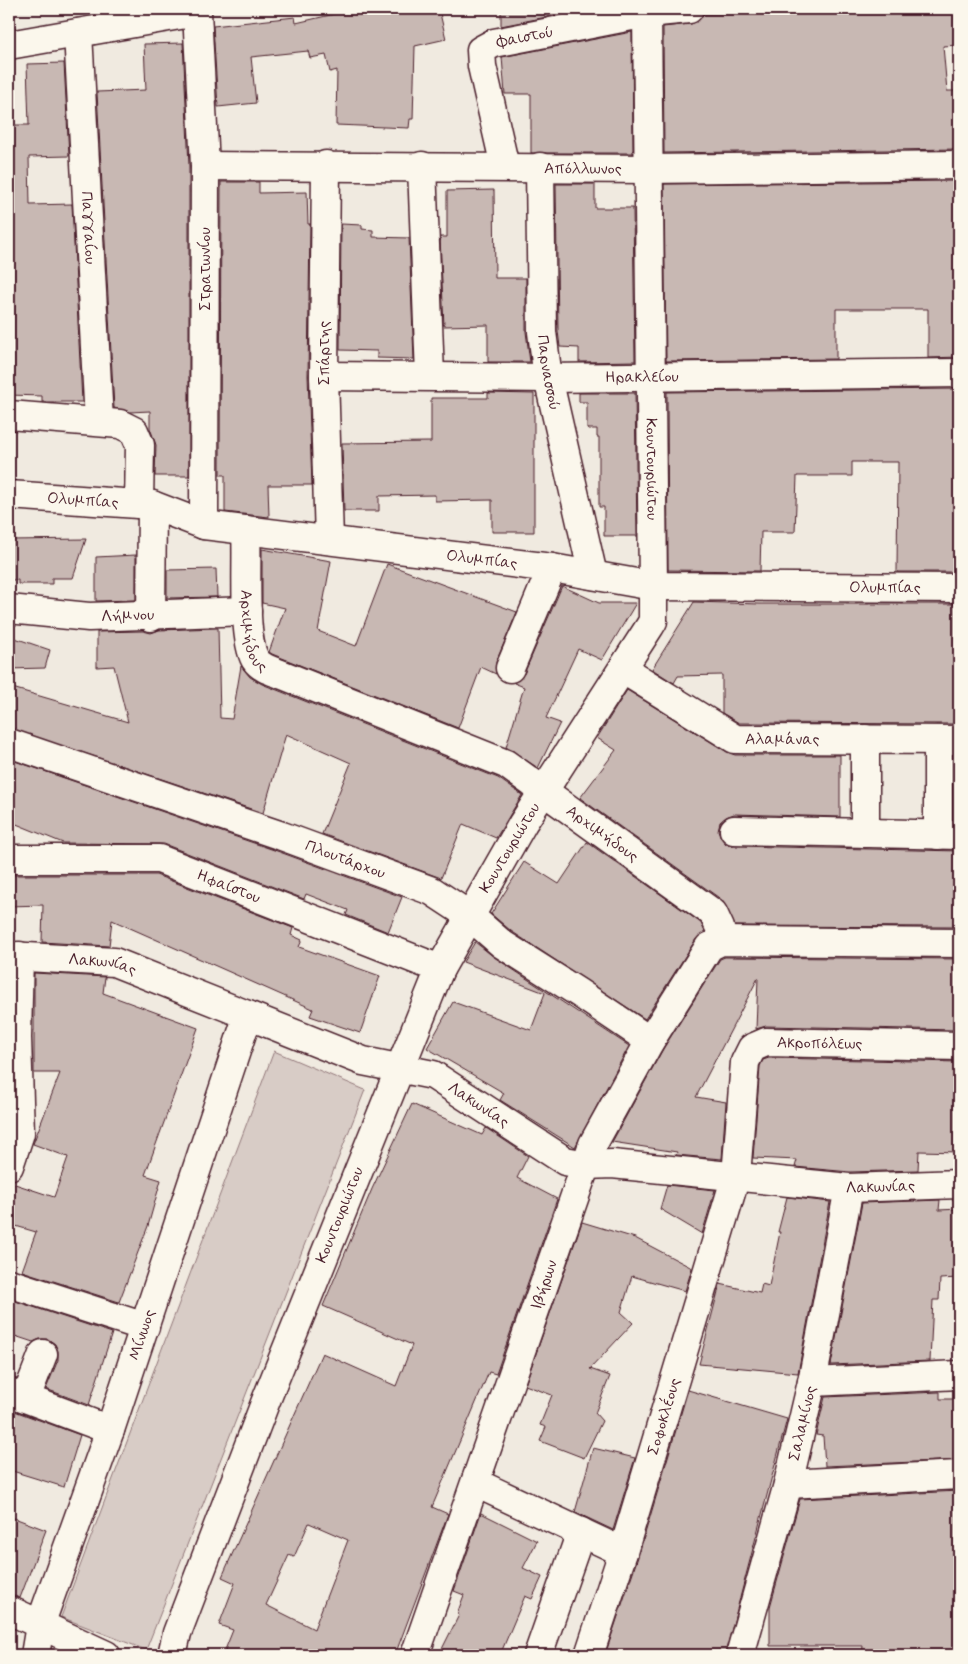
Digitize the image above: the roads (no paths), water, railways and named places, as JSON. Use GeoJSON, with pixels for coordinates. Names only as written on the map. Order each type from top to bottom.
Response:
{"type":"FeatureCollection","features":[{"type":"Feature","properties":{"kind":"street","name":"Φαιστού"},"geometry":{"type":"LineString","coordinates":[[505,167],[482,66],[481,50],[494,43],[647,13],[689,9]]}},
{"type":"Feature","properties":{"kind":"street","name":"Στρατωνίου"},"geometry":{"type":"LineString","coordinates":[[78,33],[197,12],[205,166],[204,525]]}},
{"type":"Feature","properties":{"kind":"street","name":"Κουντουριώτου"},"geometry":{"type":"LineString","coordinates":[[172,1655],[177,1633],[265,1403],[398,1069],[440,969],[523,823],[624,670],[653,621],[647,13]]}},
{"type":"Feature","properties":{"kind":"street"},"geometry":{"type":"LineString","coordinates":[[9,45],[78,33]]}},
{"type":"Feature","properties":{"kind":"street","name":"Παγγαίου"},"geometry":{"type":"LineString","coordinates":[[78,33],[99,421]]}},
{"type":"Feature","properties":{"kind":"street","name":"Απόλλωνος"},"geometry":{"type":"LineString","coordinates":[[205,166],[326,165],[650,168],[959,164]]}},
{"type":"Feature","properties":{"kind":"street","name":"Σπάρτης"},"geometry":{"type":"LineString","coordinates":[[326,165],[324,376],[328,540]]}},
{"type":"Feature","properties":{"kind":"street"},"geometry":{"type":"LineString","coordinates":[[422,166],[430,376]]}},
{"type":"Feature","properties":{"kind":"street","name":"Παρνασσού"},"geometry":{"type":"LineString","coordinates":[[540,167],[542,332],[548,378],[593,575]]}},
{"type":"Feature","properties":{"kind":"street","name":"Ηρακλείου"},"geometry":{"type":"LineString","coordinates":[[324,376],[548,378],[959,373]]}},
{"type":"Feature","properties":{"kind":"street"},"geometry":{"type":"LineString","coordinates":[[9,414],[99,421],[120,424],[134,430],[140,445],[151,617]]}},
{"type":"Feature","properties":{"kind":"street","name":"Ολυμπίας"},"geometry":{"type":"LineString","coordinates":[[9,495],[145,504],[204,525],[552,568],[653,586],[959,588]]}},
{"type":"Feature","properties":{"kind":"street","name":"Αρχιμήδους"},"geometry":{"type":"LineString","coordinates":[[246,530],[247,612],[254,655],[265,668],[496,759],[518,772],[713,913],[719,925],[721,940]]}},
{"type":"Feature","properties":{"kind":"street"},"geometry":{"type":"LineString","coordinates":[[510,668],[552,568]]}},
{"type":"Feature","properties":{"kind":"street","name":"Λήμνου"},"geometry":{"type":"LineString","coordinates":[[9,609],[89,617],[151,617],[247,612]]}},
{"type":"Feature","properties":{"kind":"street","name":"Αλαμάνας"},"geometry":{"type":"LineString","coordinates":[[624,670],[735,738],[949,740]]}},
{"type":"Feature","properties":{"kind":"street"},"geometry":{"type":"LineString","coordinates":[[865,740],[865,833]]}},
{"type":"Feature","properties":{"kind":"street"},"geometry":{"type":"LineString","coordinates":[[734,830],[948,835],[949,740]]}},
{"type":"Feature","properties":{"kind":"street","name":"Πλουτάρχου"},"geometry":{"type":"LineString","coordinates":[[9,743],[282,836],[442,896],[470,916],[502,944],[579,992],[650,1041]]}},
{"type":"Feature","properties":{"kind":"street","name":"Ηφαίστου"},"geometry":{"type":"LineString","coordinates":[[9,859],[159,858],[440,969]]}},
{"type":"Feature","properties":{"kind":"street"},"geometry":{"type":"LineString","coordinates":[[721,940],[959,942]]}},
{"type":"Feature","properties":{"kind":"street","name":"Ιβήρων"},"geometry":{"type":"LineString","coordinates":[[415,1655],[593,1144],[650,1041],[703,955],[714,942],[721,940]]}},
{"type":"Feature","properties":{"kind":"street"},"geometry":{"type":"LineString","coordinates":[[9,1166],[14,1133],[14,956]]}},
{"type":"Feature","properties":{"kind":"street","name":"Λακωνίας"},"geometry":{"type":"LineString","coordinates":[[14,956],[114,962],[363,1062],[438,1077],[565,1161],[586,1165],[612,1164],[848,1188],[959,1184]]}},
{"type":"Feature","properties":{"kind":"street","name":"Μίνωος"},"geometry":{"type":"LineString","coordinates":[[35,1655],[40,1625],[110,1430],[248,1015]]}},
{"type":"Feature","properties":{"kind":"street","name":"Ακροπόλεως"},"geometry":{"type":"LineString","coordinates":[[736,1176],[745,1062],[752,1048],[766,1042],[959,1046]]}},
{"type":"Feature","properties":{"kind":"street","name":"Σοφοκλέους"},"geometry":{"type":"LineString","coordinates":[[589,1655],[623,1552],[736,1176]]}},
{"type":"Feature","properties":{"kind":"street","name":"Σαλαμίνος"},"geometry":{"type":"LineString","coordinates":[[740,1655],[788,1484],[812,1382],[848,1188]]}},
{"type":"Feature","properties":{"kind":"street"},"geometry":{"type":"LineString","coordinates":[[9,1283],[145,1327]]}},
{"type":"Feature","properties":{"kind":"street"},"geometry":{"type":"LineString","coordinates":[[43,1354],[18,1395],[110,1430]]}},
{"type":"Feature","properties":{"kind":"street"},"geometry":{"type":"LineString","coordinates":[[812,1382],[959,1375]]}},
{"type":"Feature","properties":{"kind":"street"},"geometry":{"type":"LineString","coordinates":[[788,1484],[959,1475]]}},
{"type":"Feature","properties":{"kind":"street"},"geometry":{"type":"LineString","coordinates":[[476,1483],[623,1552]]}},
{"type":"Feature","properties":{"kind":"street"},"geometry":{"type":"LineString","coordinates":[[538,1655],[581,1532]]}},
{"type":"Feature","properties":{"kind":"street"},"geometry":{"type":"LineString","coordinates":[[9,1610],[106,1655]]}}]}
